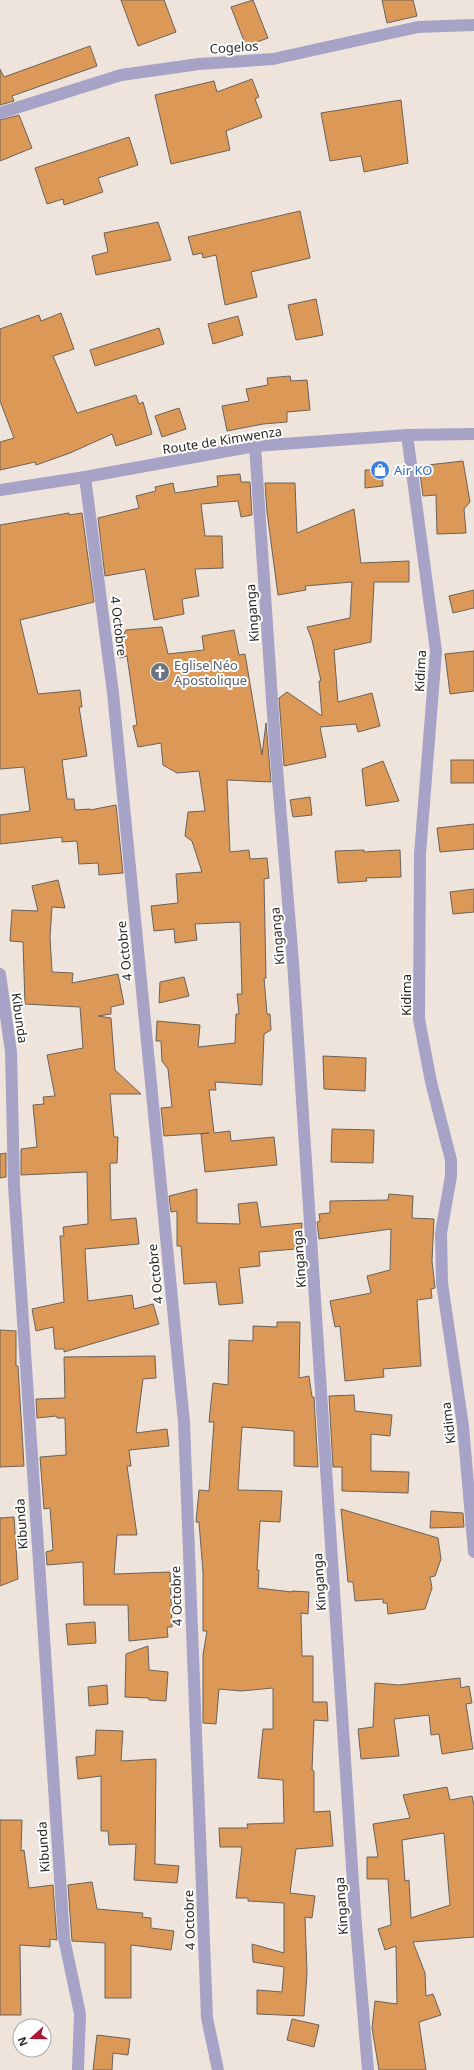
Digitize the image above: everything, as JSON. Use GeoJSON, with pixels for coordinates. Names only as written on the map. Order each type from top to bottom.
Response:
{"type":"FeatureCollection","features":[{"type":"Feature","properties":{"kind":"street","name":"Cogelos"},"geometry":{"type":"LineString","coordinates":[[0,113],[121,76],[200,64],[273,58],[418,27],[474,25]]}},
{"type":"Feature","properties":{"kind":"street","name":"Route de Kimwenza"},"geometry":{"type":"LineString","coordinates":[[0,490],[85,477],[255,446],[407,435],[474,434]]}},
{"type":"Feature","properties":{"kind":"street","name":"Kidima"},"geometry":{"type":"LineString","coordinates":[[407,435],[436,651],[420,854],[419,1019],[431,1082],[451,1160],[451,1176],[441,1232],[442,1283],[463,1426],[474,1552]]}},
{"type":"Feature","properties":{"kind":"street","name":"Kinganga"},"geometry":{"type":"LineString","coordinates":[[255,446],[275,744],[296,1010],[355,1905],[368,2070]]}},
{"type":"Feature","properties":{"kind":"street","name":"4 Octobre"},"geometry":{"type":"LineString","coordinates":[[85,477],[113,693],[184,1422],[207,2018],[218,2070]]}},
{"type":"Feature","properties":{"kind":"street","name":"Kibunda"},"geometry":{"type":"LineString","coordinates":[[0,974],[11,1052],[14,1186],[63,1930],[80,2014],[78,2070]]}},
{"type":"Feature","properties":{"kind":"building"},"geometry":{"type":"Polygon","coordinates":[[[121,0],[164,0],[176,32],[138,46],[121,0]]]}},
{"type":"Feature","properties":{"kind":"building"},"geometry":{"type":"Polygon","coordinates":[[[253,0],[268,38],[246,46],[231,7],[253,0]]]}},
{"type":"Feature","properties":{"kind":"building"},"geometry":{"type":"Polygon","coordinates":[[[382,0],[413,0],[417,16],[387,23],[382,0]]]}},
{"type":"Feature","properties":{"kind":"building"},"geometry":{"type":"Polygon","coordinates":[[[90,46],[97,66],[12,96],[14,101],[0,105],[0,69],[4,77],[90,46]]]}},
{"type":"Feature","properties":{"kind":"building"},"geometry":{"type":"Polygon","coordinates":[[[252,79],[259,97],[255,99],[262,117],[226,131],[230,150],[171,164],[155,95],[214,81],[217,92],[252,79]]]}},
{"type":"Feature","properties":{"kind":"building"},"geometry":{"type":"Polygon","coordinates":[[[401,100],[408,163],[364,172],[361,156],[330,161],[321,113],[401,100]]]}},
{"type":"Feature","properties":{"kind":"building"},"geometry":{"type":"Polygon","coordinates":[[[19,115],[32,148],[0,161],[0,120],[19,115]]]}},
{"type":"Feature","properties":{"kind":"building"},"geometry":{"type":"Polygon","coordinates":[[[129,137],[138,165],[98,178],[103,192],[64,205],[63,199],[47,204],[35,168],[129,137]]]}},
{"type":"Feature","properties":{"kind":"building"},"geometry":{"type":"Polygon","coordinates":[[[300,211],[310,258],[251,272],[257,297],[225,305],[216,255],[203,258],[202,253],[193,255],[188,237],[300,211]]]}},
{"type":"Feature","properties":{"kind":"building"},"geometry":{"type":"Polygon","coordinates":[[[158,222],[171,260],[96,275],[92,256],[108,252],[104,233],[158,222]]]}},
{"type":"Feature","properties":{"kind":"building"},"geometry":{"type":"Polygon","coordinates":[[[316,299],[323,335],[296,340],[288,305],[316,299]]]}},
{"type":"Feature","properties":{"kind":"building"},"geometry":{"type":"Polygon","coordinates":[[[61,313],[74,349],[53,356],[77,413],[136,395],[139,404],[143,402],[152,434],[116,446],[112,434],[70,453],[36,465],[35,462],[0,470],[0,442],[14,438],[0,401],[0,329],[39,315],[41,321],[61,313]]]}},
{"type":"Feature","properties":{"kind":"building"},"geometry":{"type":"Polygon","coordinates":[[[238,316],[243,335],[213,344],[208,324],[238,316]]]}},
{"type":"Feature","properties":{"kind":"building"},"geometry":{"type":"Polygon","coordinates":[[[159,328],[164,344],[95,366],[90,350],[159,328]]]}},
{"type":"Feature","properties":{"kind":"building"},"geometry":{"type":"Polygon","coordinates":[[[290,376],[291,381],[307,380],[310,410],[287,412],[287,422],[263,424],[227,431],[222,406],[249,401],[246,389],[268,385],[267,378],[290,376]]]}},
{"type":"Feature","properties":{"kind":"building"},"geometry":{"type":"Polygon","coordinates":[[[179,408],[186,429],[162,437],[155,416],[179,408]]]}},
{"type":"Feature","properties":{"kind":"building"},"geometry":{"type":"Polygon","coordinates":[[[463,461],[470,502],[464,509],[466,533],[437,534],[436,495],[423,496],[419,466],[463,461]]]}},
{"type":"Feature","properties":{"kind":"building"},"geometry":{"type":"Polygon","coordinates":[[[365,470],[382,470],[383,486],[365,488],[365,470]]]}},
{"type":"Feature","properties":{"kind":"building"},"geometry":{"type":"Polygon","coordinates":[[[240,474],[241,482],[250,482],[252,515],[241,517],[238,501],[201,504],[205,536],[222,536],[223,568],[195,569],[199,596],[182,599],[184,614],[154,620],[145,569],[105,576],[98,518],[139,508],[136,496],[156,491],[155,487],[173,483],[175,493],[218,486],[217,476],[240,474]]]}},
{"type":"Feature","properties":{"kind":"building"},"geometry":{"type":"Polygon","coordinates":[[[265,483],[295,483],[297,533],[354,509],[361,563],[409,561],[409,582],[374,582],[371,642],[334,650],[338,702],[372,693],[380,726],[358,732],[356,724],[320,727],[326,757],[284,766],[279,698],[287,692],[322,716],[319,681],[321,681],[312,640],[307,627],[350,618],[352,582],[305,586],[306,590],[278,595],[267,512],[265,483]]]}},
{"type":"Feature","properties":{"kind":"building"},"geometry":{"type":"Polygon","coordinates":[[[69,513],[69,515],[82,513],[94,602],[20,620],[38,694],[80,690],[82,707],[79,707],[87,756],[62,760],[67,799],[74,799],[75,810],[90,810],[116,805],[123,873],[99,875],[98,863],[79,864],[77,841],[62,842],[62,837],[0,844],[0,815],[30,811],[24,767],[0,769],[0,525],[69,513]]]}},
{"type":"Feature","properties":{"kind":"building"},"geometry":{"type":"Polygon","coordinates":[[[474,590],[474,608],[453,613],[449,596],[474,590]]]}},
{"type":"Feature","properties":{"kind":"building"},"geometry":{"type":"Polygon","coordinates":[[[162,627],[168,654],[204,650],[202,636],[234,630],[239,655],[245,654],[262,755],[266,723],[271,782],[227,780],[230,852],[249,850],[250,859],[267,858],[269,878],[264,879],[266,978],[264,978],[267,1014],[270,1014],[271,1030],[264,1034],[262,1085],[215,1082],[216,1090],[209,1090],[214,1133],[230,1131],[231,1141],[274,1137],[277,1165],[205,1172],[201,1134],[209,1133],[164,1136],[161,1108],[172,1107],[168,1069],[162,1061],[161,1041],[156,1041],[157,1021],[200,1025],[198,1047],[235,1043],[236,1014],[239,1014],[237,994],[242,994],[240,922],[195,924],[197,940],[175,943],[174,929],[154,931],[151,906],[178,903],[176,874],[202,872],[192,841],[185,836],[188,812],[205,811],[199,771],[177,773],[163,765],[161,743],[138,747],[133,726],[137,725],[127,656],[120,658],[117,645],[126,630],[162,627]]]}},
{"type":"Feature","properties":{"kind":"building"},"geometry":{"type":"Polygon","coordinates":[[[474,651],[474,691],[450,694],[445,654],[474,651]]]}},
{"type":"Feature","properties":{"kind":"building"},"geometry":{"type":"Polygon","coordinates":[[[451,760],[474,760],[474,783],[451,783],[451,760]]]}},
{"type":"Feature","properties":{"kind":"building"},"geometry":{"type":"Polygon","coordinates":[[[383,761],[399,801],[366,806],[362,769],[383,761]]]}},
{"type":"Feature","properties":{"kind":"building"},"geometry":{"type":"Polygon","coordinates":[[[310,797],[312,815],[293,817],[290,800],[310,797]]]}},
{"type":"Feature","properties":{"kind":"building"},"geometry":{"type":"Polygon","coordinates":[[[474,824],[474,849],[440,852],[437,828],[474,824]]]}},
{"type":"Feature","properties":{"kind":"building"},"geometry":{"type":"Polygon","coordinates":[[[364,850],[364,852],[400,850],[401,877],[366,878],[367,881],[338,883],[335,851],[364,850]]]}},
{"type":"Feature","properties":{"kind":"building"},"geometry":{"type":"Polygon","coordinates":[[[58,880],[65,908],[52,907],[50,937],[52,972],[73,973],[72,983],[118,974],[124,1004],[111,1007],[111,1014],[98,1016],[111,1018],[115,1070],[141,1094],[110,1094],[114,1137],[118,1137],[117,1163],[110,1163],[111,1220],[136,1218],[139,1244],[85,1249],[88,1301],[132,1295],[134,1309],[153,1304],[159,1324],[64,1352],[64,1349],[55,1349],[53,1327],[36,1331],[32,1309],[64,1302],[60,1236],[64,1236],[63,1227],[88,1224],[87,1172],[21,1175],[21,1149],[37,1147],[33,1105],[44,1104],[43,1097],[55,1096],[47,1055],[83,1048],[80,1007],[25,1004],[23,942],[10,941],[12,910],[38,911],[32,886],[58,880]]]}},
{"type":"Feature","properties":{"kind":"building"},"geometry":{"type":"Polygon","coordinates":[[[474,889],[474,912],[453,914],[450,892],[474,889]]]}},
{"type":"Feature","properties":{"kind":"building"},"geometry":{"type":"Polygon","coordinates":[[[184,977],[189,996],[159,1003],[160,982],[184,977]]]}},
{"type":"Feature","properties":{"kind":"building"},"geometry":{"type":"Polygon","coordinates":[[[323,1056],[366,1058],[365,1091],[324,1089],[323,1056]]]}},
{"type":"Feature","properties":{"kind":"building"},"geometry":{"type":"Polygon","coordinates":[[[332,1129],[374,1130],[373,1163],[331,1162],[332,1129]]]}},
{"type":"Feature","properties":{"kind":"building"},"geometry":{"type":"Polygon","coordinates":[[[6,1153],[6,1177],[0,1178],[0,1154],[6,1153]]]}},
{"type":"Feature","properties":{"kind":"building"},"geometry":{"type":"Polygon","coordinates":[[[197,1189],[197,1223],[240,1224],[238,1204],[257,1202],[261,1227],[302,1223],[301,1241],[295,1242],[296,1249],[259,1252],[260,1266],[239,1268],[243,1303],[219,1305],[216,1282],[184,1284],[181,1246],[177,1246],[177,1211],[171,1212],[169,1196],[197,1189]]]}},
{"type":"Feature","properties":{"kind":"building"},"geometry":{"type":"Polygon","coordinates":[[[389,1194],[413,1196],[412,1218],[434,1219],[432,1261],[435,1288],[431,1289],[432,1298],[417,1300],[421,1366],[383,1369],[384,1377],[345,1381],[340,1326],[335,1327],[330,1301],[371,1293],[367,1276],[390,1270],[391,1229],[319,1239],[317,1222],[320,1221],[319,1214],[330,1213],[330,1201],[388,1200],[389,1194]]]}},
{"type":"Feature","properties":{"kind":"building"},"geometry":{"type":"Polygon","coordinates":[[[277,1322],[300,1322],[299,1378],[309,1376],[312,1397],[314,1397],[318,1467],[294,1466],[294,1431],[242,1427],[238,1490],[282,1491],[280,1522],[260,1521],[257,1570],[259,1570],[258,1588],[292,1592],[309,1592],[308,1614],[301,1613],[302,1656],[313,1656],[313,1702],[327,1702],[328,1721],[314,1720],[312,1770],[314,1771],[314,1812],[330,1811],[333,1846],[296,1849],[290,1893],[315,1896],[312,1918],[305,1917],[307,1973],[304,2016],[257,2014],[257,1990],[282,1992],[284,1967],[253,1962],[252,1944],[284,1953],[284,1903],[248,1901],[248,1898],[236,1898],[242,1847],[220,1847],[219,1828],[248,1828],[247,1824],[284,1823],[283,1780],[258,1778],[263,1729],[273,1729],[273,1688],[241,1691],[219,1689],[216,1724],[203,1723],[203,1655],[207,1631],[203,1631],[203,1572],[199,1522],[196,1522],[199,1490],[209,1491],[214,1422],[209,1422],[213,1383],[228,1385],[229,1340],[253,1341],[253,1326],[277,1327],[277,1322]]]}},
{"type":"Feature","properties":{"kind":"building"},"geometry":{"type":"Polygon","coordinates":[[[0,1330],[16,1331],[16,1366],[18,1366],[24,1466],[0,1467],[0,1330]]]}},
{"type":"Feature","properties":{"kind":"building"},"geometry":{"type":"Polygon","coordinates":[[[155,1356],[156,1378],[143,1379],[136,1433],[167,1429],[169,1446],[129,1450],[131,1466],[127,1466],[137,1535],[117,1535],[114,1574],[170,1572],[172,1627],[167,1627],[168,1637],[129,1641],[128,1605],[84,1605],[83,1562],[47,1565],[46,1552],[53,1550],[50,1508],[44,1509],[40,1457],[66,1455],[65,1418],[57,1418],[57,1416],[37,1418],[36,1399],[65,1398],[64,1357],[155,1356]]]}},
{"type":"Feature","properties":{"kind":"building"},"geometry":{"type":"Polygon","coordinates":[[[354,1395],[355,1411],[392,1415],[390,1436],[371,1434],[371,1471],[409,1472],[408,1493],[342,1491],[342,1467],[333,1467],[329,1396],[354,1395]]]}},
{"type":"Feature","properties":{"kind":"building"},"geometry":{"type":"Polygon","coordinates":[[[341,1509],[438,1538],[441,1559],[435,1576],[430,1577],[432,1588],[425,1609],[388,1614],[387,1603],[383,1603],[383,1599],[355,1601],[353,1582],[348,1582],[341,1509]]]}},
{"type":"Feature","properties":{"kind":"building"},"geometry":{"type":"Polygon","coordinates":[[[431,1511],[463,1513],[464,1527],[430,1528],[431,1511]]]}},
{"type":"Feature","properties":{"kind":"building"},"geometry":{"type":"Polygon","coordinates":[[[14,1517],[18,1579],[0,1586],[0,1518],[14,1517]]]}},
{"type":"Feature","properties":{"kind":"building"},"geometry":{"type":"Polygon","coordinates":[[[95,1622],[96,1643],[68,1645],[66,1624],[95,1622]]]}},
{"type":"Feature","properties":{"kind":"building"},"geometry":{"type":"Polygon","coordinates":[[[148,1646],[149,1670],[168,1672],[166,1701],[149,1700],[149,1698],[125,1697],[126,1654],[148,1646]]]}},
{"type":"Feature","properties":{"kind":"building"},"geometry":{"type":"Polygon","coordinates":[[[460,1678],[461,1688],[469,1686],[472,1703],[466,1704],[473,1749],[442,1754],[439,1734],[431,1735],[429,1715],[394,1719],[399,1756],[361,1759],[358,1729],[373,1727],[375,1683],[399,1685],[460,1678]]]}},
{"type":"Feature","properties":{"kind":"building"},"geometry":{"type":"Polygon","coordinates":[[[107,1685],[108,1704],[89,1706],[88,1687],[107,1685]]]}},
{"type":"Feature","properties":{"kind":"building"},"geometry":{"type":"Polygon","coordinates":[[[96,1730],[123,1731],[121,1761],[156,1759],[155,1864],[179,1866],[177,1883],[134,1880],[136,1844],[109,1845],[108,1831],[101,1831],[101,1776],[78,1779],[76,1757],[95,1755],[96,1730]]]}},
{"type":"Feature","properties":{"kind":"building"},"geometry":{"type":"Polygon","coordinates":[[[447,1787],[450,1800],[472,1796],[474,1806],[474,1937],[413,1942],[425,1973],[426,1996],[433,1994],[441,2015],[419,2022],[426,2070],[379,2070],[372,2028],[375,2001],[397,2004],[396,1946],[385,1950],[378,1929],[391,1925],[388,1879],[367,1879],[367,1857],[378,1857],[373,1824],[410,1818],[403,1795],[447,1787]],[[444,1833],[402,1840],[405,1881],[409,1880],[411,1918],[450,1905],[444,1833]]]}},
{"type":"Feature","properties":{"kind":"building"},"geometry":{"type":"Polygon","coordinates":[[[0,1820],[22,1820],[21,1851],[24,1850],[29,1888],[53,1885],[57,1940],[50,1939],[50,1947],[20,1945],[21,2015],[0,2015],[0,1820]]]}},
{"type":"Feature","properties":{"kind":"building"},"geometry":{"type":"Polygon","coordinates":[[[92,1882],[97,1909],[143,1913],[142,1917],[151,1918],[151,1928],[174,1931],[171,1950],[131,1945],[131,1998],[105,1998],[105,1943],[72,1941],[68,1885],[92,1882]]]}},
{"type":"Feature","properties":{"kind":"building"},"geometry":{"type":"Polygon","coordinates":[[[292,2019],[319,2025],[314,2047],[287,2040],[292,2019]]]}},
{"type":"Feature","properties":{"kind":"building"},"geometry":{"type":"Polygon","coordinates":[[[97,2035],[130,2039],[128,2055],[113,2053],[112,2070],[93,2070],[97,2035]]]}},
{"type":"Feature","properties":{"kind":"place","name":"Air KO"},"geometry":{"type":"Point","coordinates":[380,470]}},
{"type":"Feature","properties":{"kind":"place","name":"Eglise Néo Apostolique"},"geometry":{"type":"Point","coordinates":[160,672]}}]}
